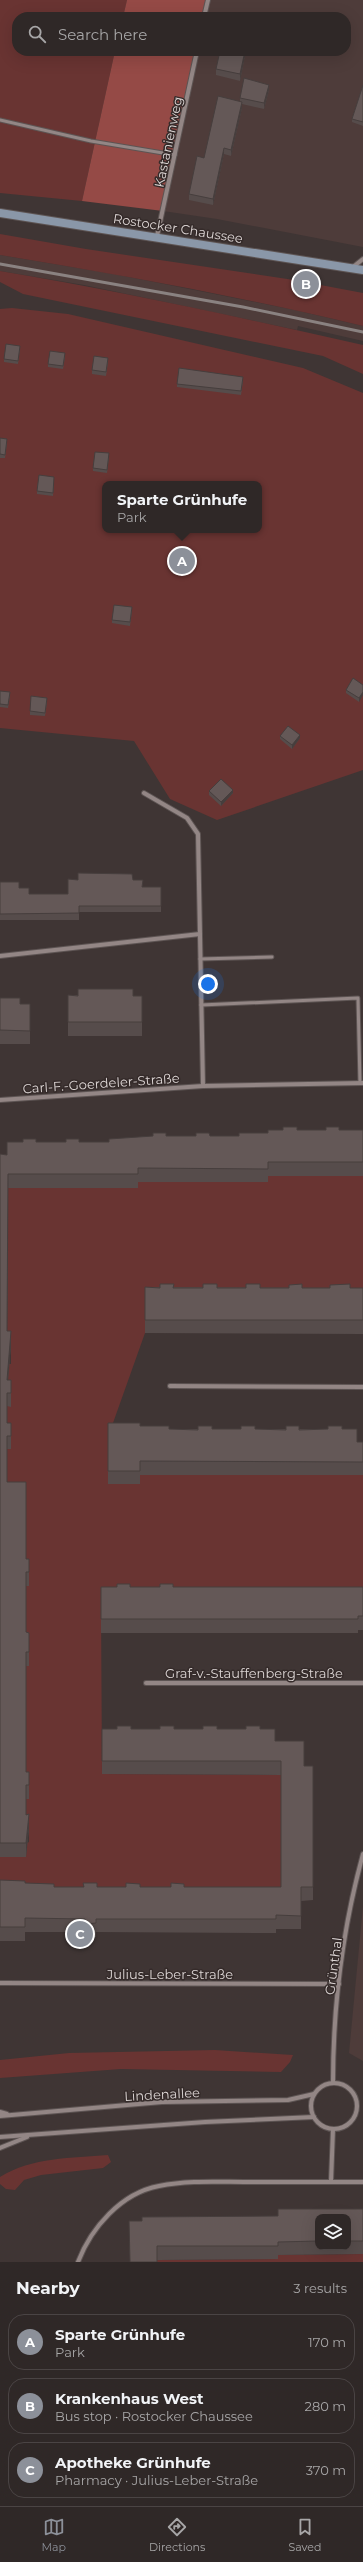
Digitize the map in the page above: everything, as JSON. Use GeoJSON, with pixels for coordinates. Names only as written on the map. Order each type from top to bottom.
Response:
{"type":"FeatureCollection","features":[{"type":"Feature","properties":{"kind":"main road","name":"Rostocker Chaussee"},"geometry":{"type":"LineString","coordinates":[[0,213],[157,236],[353,267],[363,270]]}},
{"type":"Feature","properties":{"kind":"street"},"geometry":{"type":"LineString","coordinates":[[205,12],[208,0]]}},
{"type":"Feature","properties":{"kind":"street","name":"Kastanienweg"},"geometry":{"type":"LineString","coordinates":[[157,236],[196,56]]}},
{"type":"Feature","properties":{"kind":"street"},"geometry":{"type":"LineString","coordinates":[[353,267],[363,259]]}},
{"type":"Feature","properties":{"kind":"street"},"geometry":{"type":"LineString","coordinates":[[144,794],[187,818],[198,834],[203,1086]]}},
{"type":"Feature","properties":{"kind":"street"},"geometry":{"type":"LineString","coordinates":[[0,956],[200,934]]}},
{"type":"Feature","properties":{"kind":"street","name":"Carl-F.-Goerdeler-Straße"},"geometry":{"type":"LineString","coordinates":[[0,1100],[203,1086],[362,1083]]}},
{"type":"Feature","properties":{"kind":"street"},"geometry":{"type":"LineString","coordinates":[[170,1386],[363,1387]]}},
{"type":"Feature","properties":{"kind":"street","name":"Graf-v.-Stauffenberg-Straße"},"geometry":{"type":"LineString","coordinates":[[146,1683],[363,1683]]}},
{"type":"Feature","properties":{"kind":"street","name":"Grünthal"},"geometry":{"type":"LineString","coordinates":[[333,2083],[339,1984],[357,1875],[363,1854]]}},
{"type":"Feature","properties":{"kind":"street","name":"Julius-Leber-Straße"},"geometry":{"type":"LineString","coordinates":[[0,1983],[339,1984]]}},
{"type":"Feature","properties":{"kind":"street"},"geometry":{"type":"LineString","coordinates":[[333,2083],[350,2090],[356,2107],[352,2120],[346,2125],[333,2129],[319,2123],[314,2117],[311,2105],[314,2094],[322,2086],[333,2083]]}},
{"type":"Feature","properties":{"kind":"street","name":"Lindenallee"},"geometry":{"type":"LineString","coordinates":[[0,2116],[162,2102],[288,2100],[314,2094]]}},
{"type":"Feature","properties":{"kind":"street"},"geometry":{"type":"LineString","coordinates":[[356,2107],[363,2107]]}},
{"type":"Feature","properties":{"kind":"street","name":"Lindenallee"},"geometry":{"type":"LineString","coordinates":[[0,2112],[10,2115]]}},
{"type":"Feature","properties":{"kind":"street"},"geometry":{"type":"LineString","coordinates":[[0,2138],[205,2122],[314,2117]]}},
{"type":"Feature","properties":{"kind":"street"},"geometry":{"type":"LineString","coordinates":[[331,2182],[333,2129]]}},
{"type":"Feature","properties":{"kind":"street"},"geometry":{"type":"LineString","coordinates":[[0,2148],[31,2135]]}},
{"type":"Feature","properties":{"kind":"street"},"geometry":{"type":"LineString","coordinates":[[78,2262],[80,2255],[104,2218],[123,2202],[158,2186],[190,2182],[363,2182]]}},
{"type":"Feature","properties":{"kind":"lane"},"geometry":{"type":"LineString","coordinates":[[0,120],[90,141],[175,155]]}},
{"type":"Feature","properties":{"kind":"lane"},"geometry":{"type":"LineString","coordinates":[[200,959],[272,957]]}},
{"type":"Feature","properties":{"kind":"lane"},"geometry":{"type":"LineString","coordinates":[[201,1005],[358,998],[362,1083]]}},
{"type":"Feature","properties":{"kind":"shaded area"},"geometry":{"type":"Polygon","coordinates":[[[0,0],[127,0],[124,12],[12,12],[12,56],[114,56],[82,201],[0,193],[0,0]]]}},
{"type":"Feature","properties":{"kind":"shaded area"},"geometry":{"type":"Polygon","coordinates":[[[127,0],[208,0],[205,12],[124,12],[127,0]]]}},
{"type":"Feature","properties":{"kind":"shaded area"},"geometry":{"type":"Polygon","coordinates":[[[208,0],[363,0],[363,247],[217,219],[163,211],[196,56],[351,56],[351,12],[205,12],[208,0]]]}},
{"type":"Feature","properties":{"kind":"shaded area"},"geometry":{"type":"Polygon","coordinates":[[[114,56],[196,56],[163,211],[82,201],[114,56]]]}},
{"type":"Feature","properties":{"kind":"shaded area"},"geometry":{"type":"Polygon","coordinates":[[[0,234],[86,249],[294,280],[363,293],[363,326],[273,305],[182,287],[0,255],[0,234]]]}},
{"type":"Feature","properties":{"kind":"shaded area"},"geometry":{"type":"Polygon","coordinates":[[[0,255],[114,274],[295,310],[363,326],[363,341],[298,326],[297,330],[84,285],[0,271],[0,255]]]}},
{"type":"Feature","properties":{"kind":"shaded area"},"geometry":{"type":"Polygon","coordinates":[[[0,271],[137,296],[363,345],[363,374],[323,356],[23,294],[0,282],[0,271]]]}},
{"type":"Feature","properties":{"kind":"shaded area"},"geometry":{"type":"Polygon","coordinates":[[[12,308],[68,314],[303,368],[363,393],[363,770],[217,820],[170,799],[134,741],[0,728],[0,309],[12,308]]]}},
{"type":"Feature","properties":{"kind":"shaded area"},"geometry":{"type":"Polygon","coordinates":[[[268,1176],[363,1176],[363,1302],[145,1301],[145,1333],[108,1437],[108,1484],[140,1475],[363,1475],[363,1607],[101,1601],[102,1774],[281,1775],[281,1907],[0,1894],[0,1857],[29,1842],[29,1828],[26,1828],[26,1799],[29,1799],[26,1786],[22,1666],[29,1666],[29,1647],[26,1646],[26,1586],[29,1586],[26,1573],[26,1496],[7,1496],[7,1406],[11,1406],[11,1394],[7,1393],[8,1364],[11,1364],[11,1345],[7,1331],[8,1193],[1,1188],[137,1188],[138,1182],[267,1182],[268,1176]]]}},
{"type":"Feature","properties":{"kind":"shaded area"},"geometry":{"type":"Polygon","coordinates":[[[363,1906],[363,2061],[349,2053],[363,1906]]]}},
{"type":"Feature","properties":{"kind":"shaded area"},"geometry":{"type":"Polygon","coordinates":[[[215,2050],[293,2055],[290,2062],[281,2072],[121,2069],[0,2078],[0,2060],[69,2053],[215,2050]]]}},
{"type":"Feature","properties":{"kind":"shaded area"},"geometry":{"type":"Polygon","coordinates":[[[108,2155],[111,2162],[103,2168],[41,2175],[24,2180],[15,2190],[6,2189],[0,2184],[0,2177],[12,2170],[39,2162],[66,2158],[108,2155]]]}},
{"type":"Feature","properties":{"kind":"shaded area"},"geometry":{"type":"Polygon","coordinates":[[[363,2254],[363,2262],[157,2262],[157,2260],[278,2259],[278,2255],[363,2254]]]}},
{"type":"Feature","properties":{"kind":"building"},"geometry":{"type":"Polygon","coordinates":[[[219,56],[244,56],[240,74],[216,69],[219,56]]]}},
{"type":"Feature","properties":{"kind":"building"},"geometry":{"type":"Polygon","coordinates":[[[244,78],[269,85],[264,103],[240,98],[244,78]]]}},
{"type":"Feature","properties":{"kind":"building"},"geometry":{"type":"Polygon","coordinates":[[[363,85],[363,122],[352,119],[363,85]]]}},
{"type":"Feature","properties":{"kind":"building"},"geometry":{"type":"Polygon","coordinates":[[[218,96],[242,102],[231,150],[224,148],[213,199],[189,194],[197,156],[204,158],[218,96]]]}},
{"type":"Feature","properties":{"kind":"building"},"geometry":{"type":"Polygon","coordinates":[[[6,344],[20,346],[18,361],[4,359],[6,344]]]}},
{"type":"Feature","properties":{"kind":"building"},"geometry":{"type":"Polygon","coordinates":[[[50,351],[65,353],[63,366],[48,364],[50,351]]]}},
{"type":"Feature","properties":{"kind":"building"},"geometry":{"type":"Polygon","coordinates":[[[94,356],[108,358],[106,372],[92,370],[94,356]]]}},
{"type":"Feature","properties":{"kind":"building"},"geometry":{"type":"Polygon","coordinates":[[[179,368],[243,377],[241,391],[177,384],[179,368]]]}},
{"type":"Feature","properties":{"kind":"building"},"geometry":{"type":"Polygon","coordinates":[[[0,438],[7,439],[5,455],[0,454],[0,438]]]}},
{"type":"Feature","properties":{"kind":"building"},"geometry":{"type":"Polygon","coordinates":[[[95,452],[109,453],[107,470],[93,468],[95,452]]]}},
{"type":"Feature","properties":{"kind":"building"},"geometry":{"type":"Polygon","coordinates":[[[39,475],[54,477],[53,493],[37,491],[39,475]]]}},
{"type":"Feature","properties":{"kind":"building"},"geometry":{"type":"Polygon","coordinates":[[[114,605],[132,607],[130,622],[112,620],[114,605]]]}},
{"type":"Feature","properties":{"kind":"building"},"geometry":{"type":"Polygon","coordinates":[[[353,678],[363,685],[363,692],[359,698],[346,690],[353,678]]]}},
{"type":"Feature","properties":{"kind":"building"},"geometry":{"type":"Polygon","coordinates":[[[0,691],[10,692],[8,705],[0,704],[0,691]]]}},
{"type":"Feature","properties":{"kind":"building"},"geometry":{"type":"Polygon","coordinates":[[[31,696],[47,698],[45,713],[30,711],[31,696]]]}},
{"type":"Feature","properties":{"kind":"building"},"geometry":{"type":"Polygon","coordinates":[[[288,726],[300,735],[292,745],[280,736],[288,726]]]}},
{"type":"Feature","properties":{"kind":"building"},"geometry":{"type":"Polygon","coordinates":[[[221,779],[233,790],[221,802],[209,791],[221,779]]]}},
{"type":"Feature","properties":{"kind":"building"},"geometry":{"type":"Polygon","coordinates":[[[78,873],[132,874],[133,880],[143,880],[142,887],[161,887],[161,906],[79,906],[79,913],[0,914],[0,882],[19,882],[19,888],[29,888],[29,894],[68,894],[68,879],[78,880],[78,873]]]}},
{"type":"Feature","properties":{"kind":"building"},"geometry":{"type":"Polygon","coordinates":[[[78,989],[133,989],[133,996],[142,996],[142,1022],[68,1022],[68,995],[78,996],[78,989]]]}},
{"type":"Feature","properties":{"kind":"building"},"geometry":{"type":"Polygon","coordinates":[[[0,998],[20,998],[20,1004],[30,1004],[30,1031],[0,1030],[0,998]]]}},
{"type":"Feature","properties":{"kind":"building"},"geometry":{"type":"Polygon","coordinates":[[[283,1127],[297,1127],[297,1130],[326,1130],[326,1127],[339,1127],[339,1130],[363,1130],[363,1162],[268,1162],[268,1169],[138,1168],[138,1174],[8,1174],[7,1331],[11,1331],[7,1380],[11,1380],[11,1393],[7,1393],[7,1423],[11,1423],[11,1436],[7,1436],[7,1482],[26,1482],[26,1559],[29,1559],[29,1572],[26,1572],[26,1632],[29,1633],[29,1652],[26,1652],[26,1772],[29,1772],[29,1785],[26,1785],[26,1815],[29,1814],[26,1843],[0,1843],[0,1154],[7,1155],[7,1142],[23,1142],[23,1139],[36,1139],[36,1142],[66,1142],[66,1139],[79,1139],[79,1142],[109,1142],[109,1139],[153,1136],[153,1133],[166,1133],[166,1136],[196,1136],[196,1133],[209,1133],[210,1136],[239,1136],[239,1133],[268,1133],[268,1130],[283,1130],[283,1127]]]}},
{"type":"Feature","properties":{"kind":"building"},"geometry":{"type":"Polygon","coordinates":[[[160,1284],[174,1284],[173,1288],[203,1288],[203,1284],[217,1284],[217,1288],[246,1288],[246,1284],[260,1284],[260,1288],[289,1288],[289,1285],[302,1284],[302,1288],[330,1288],[330,1285],[350,1284],[350,1288],[363,1288],[363,1320],[145,1320],[145,1287],[160,1288],[160,1284]]]}},
{"type":"Feature","properties":{"kind":"building"},"geometry":{"type":"Polygon","coordinates":[[[108,1423],[140,1423],[140,1426],[169,1426],[169,1429],[198,1430],[198,1426],[212,1426],[212,1429],[241,1429],[241,1426],[255,1426],[255,1429],[286,1430],[286,1426],[299,1426],[299,1430],[328,1429],[328,1426],[342,1426],[342,1429],[357,1429],[357,1442],[363,1442],[363,1462],[140,1461],[140,1471],[108,1471],[108,1423]]]}},
{"type":"Feature","properties":{"kind":"building"},"geometry":{"type":"Polygon","coordinates":[[[117,1584],[130,1584],[130,1587],[160,1587],[160,1584],[173,1584],[173,1587],[363,1587],[363,1616],[358,1616],[358,1619],[101,1619],[101,1587],[117,1587],[117,1584]]]}},
{"type":"Feature","properties":{"kind":"building"},"geometry":{"type":"Polygon","coordinates":[[[117,1726],[131,1726],[131,1729],[160,1729],[160,1726],[174,1726],[174,1729],[203,1729],[203,1726],[217,1726],[217,1729],[246,1729],[246,1726],[260,1726],[260,1729],[275,1729],[275,1741],[304,1741],[304,1766],[313,1766],[313,1887],[301,1887],[301,1916],[276,1915],[276,1919],[96,1919],[96,1923],[86,1924],[85,1919],[25,1918],[25,1927],[0,1927],[0,1880],[54,1884],[54,1887],[84,1887],[83,1883],[97,1883],[97,1887],[126,1887],[126,1883],[140,1884],[140,1887],[171,1887],[171,1883],[184,1884],[184,1887],[281,1887],[281,1761],[102,1761],[102,1729],[117,1729],[117,1726]]]}},
{"type":"Feature","properties":{"kind":"building"},"geometry":{"type":"Polygon","coordinates":[[[278,2209],[363,2209],[363,2241],[351,2241],[351,2214],[315,2214],[315,2241],[278,2242],[278,2246],[157,2246],[157,2262],[130,2262],[129,2221],[142,2221],[142,2217],[278,2216],[278,2209]]]}},
{"type":"Feature","properties":{"kind":"railway"},"geometry":{"type":"LineString","coordinates":[[0,264],[243,307],[363,332]]}},
{"type":"Feature","properties":{"kind":"place","name":"Krankenhaus West"},"geometry":{"type":"Point","coordinates":[306,284]}},
{"type":"Feature","properties":{"kind":"place","name":"Sparte Grünhufe"},"geometry":{"type":"Point","coordinates":[182,561]}},
{"type":"Feature","properties":{"kind":"place","name":"Apotheke Grünhufe"},"geometry":{"type":"Point","coordinates":[80,1934]}}]}
